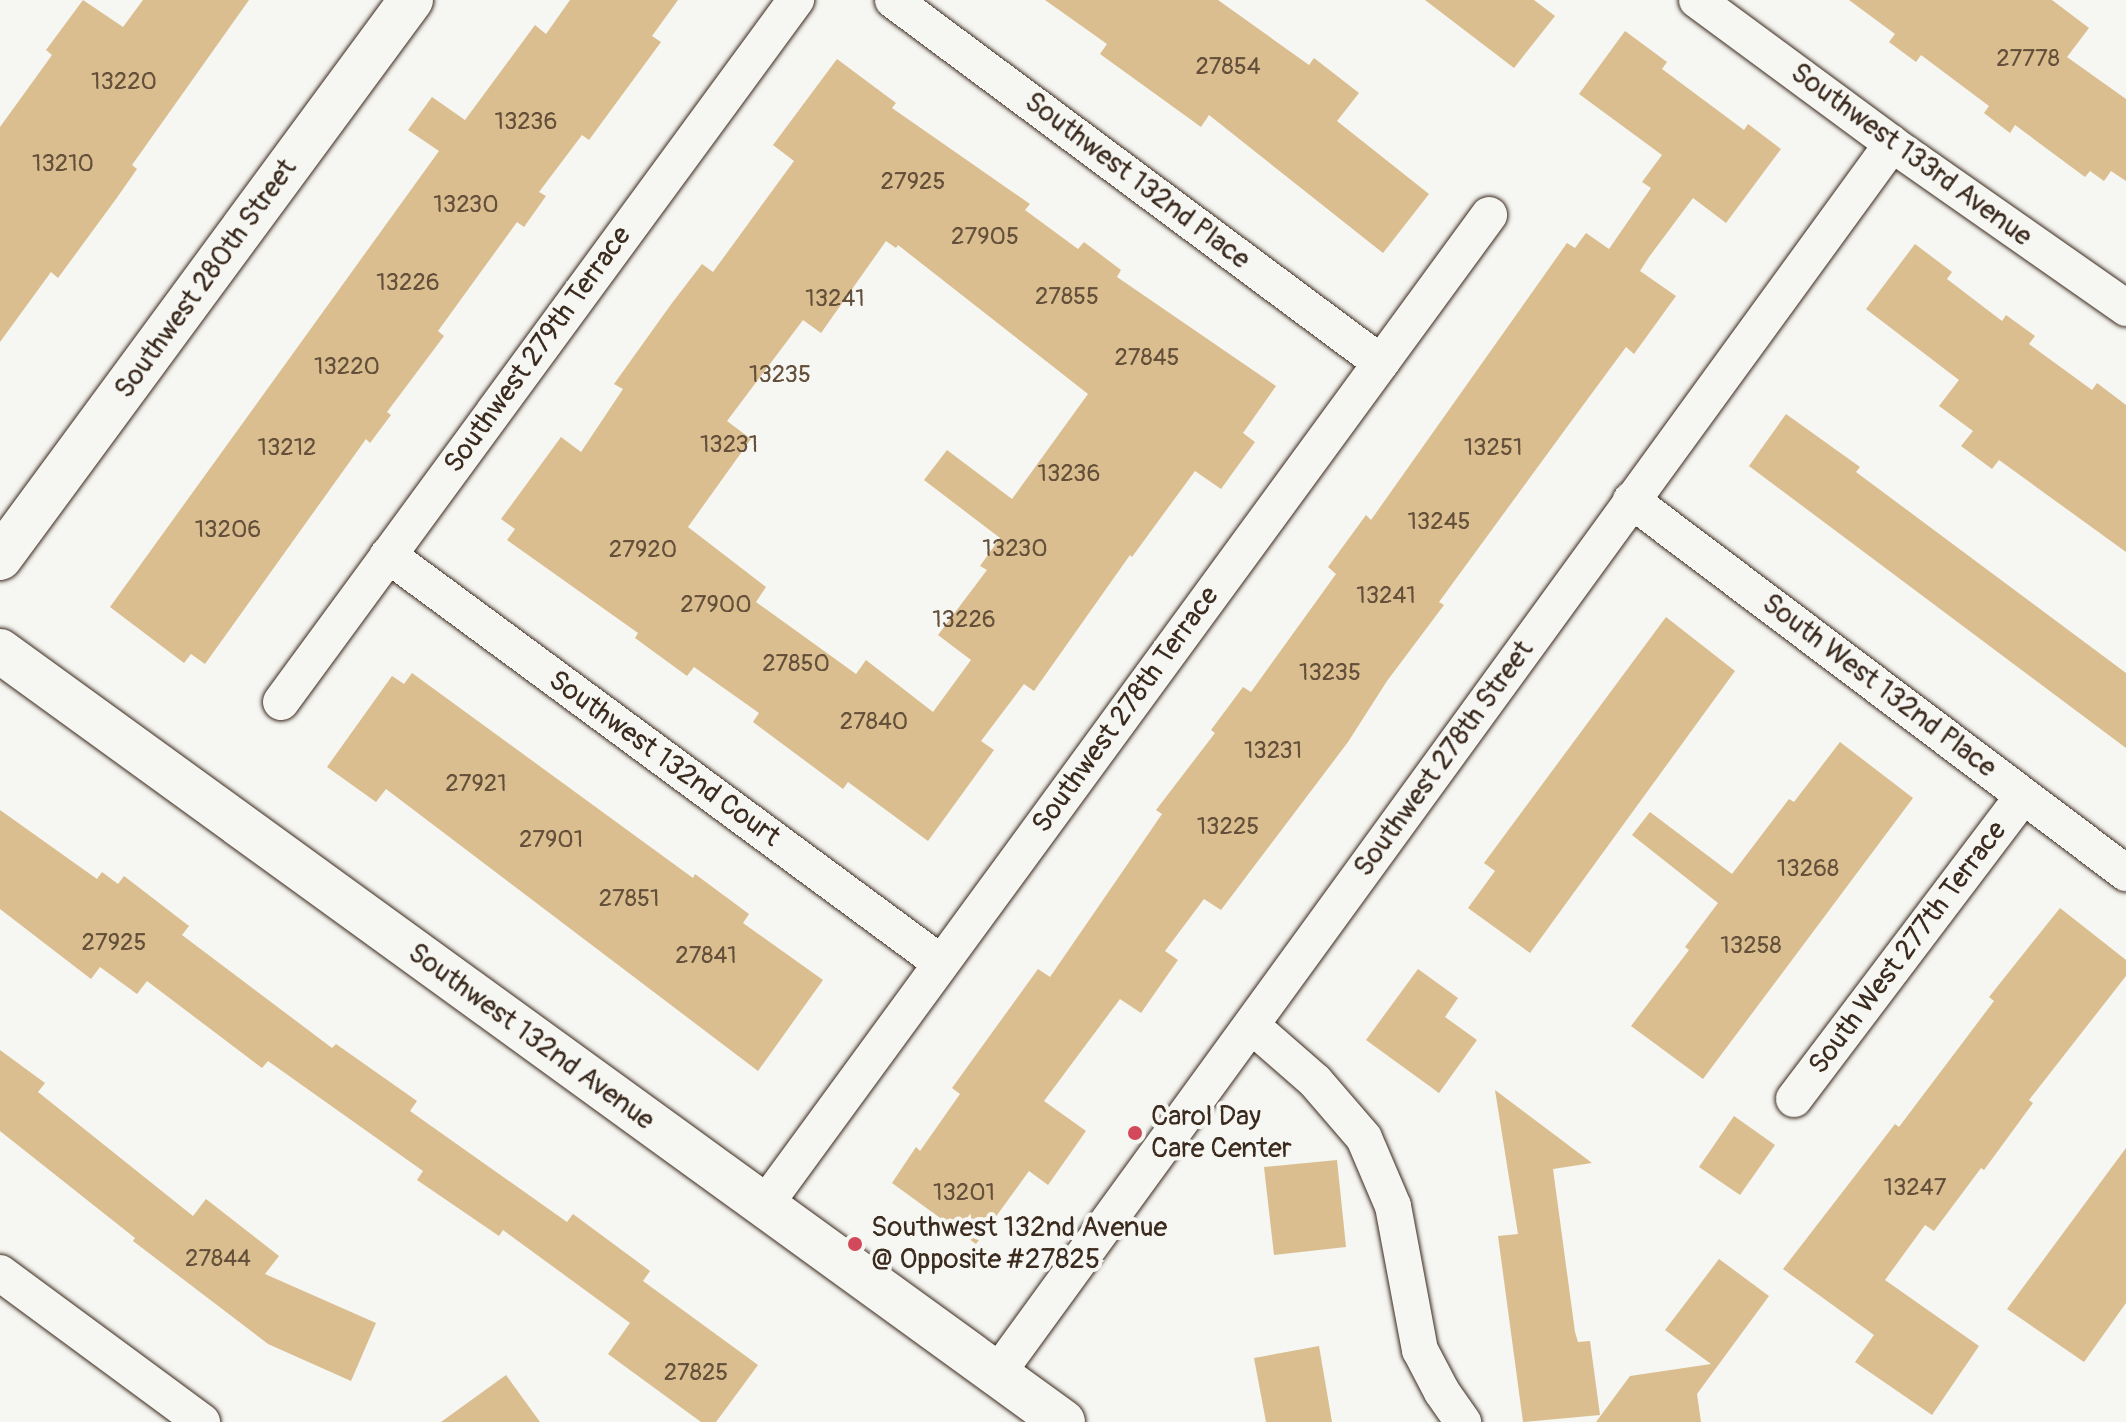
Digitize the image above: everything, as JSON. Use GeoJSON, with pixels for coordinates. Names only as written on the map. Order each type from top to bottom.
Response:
{"type":"FeatureCollection","features":[{"type":"Feature","properties":{"kind":"street","name":"Southwest 280th Street"},"geometry":{"type":"LineString","coordinates":[[0,558],[411,0]]}},
{"type":"Feature","properties":{"kind":"street","name":"Southwest 279th Terrace"},"geometry":{"type":"LineString","coordinates":[[281,702],[796,0]]}},
{"type":"Feature","properties":{"kind":"street","name":"Southwest 132nd Place"},"geometry":{"type":"LineString","coordinates":[[893,0],[1381,363]]}},
{"type":"Feature","properties":{"kind":"street","name":"Southwest 133rd Avenue"},"geometry":{"type":"LineString","coordinates":[[1697,0],[1892,144],[2126,308]]}},
{"type":"Feature","properties":{"kind":"street","name":"Southwest 278th Street"},"geometry":{"type":"LineString","coordinates":[[997,1374],[1892,144]]}},
{"type":"Feature","properties":{"kind":"street","name":"Southwest 278th Terrace"},"geometry":{"type":"LineString","coordinates":[[764,1206],[1489,215]]}},
{"type":"Feature","properties":{"kind":"street","name":"South West 132nd Place"},"geometry":{"type":"LineString","coordinates":[[1631,500],[2126,873]]}},
{"type":"Feature","properties":{"kind":"street","name":"Southwest 132nd Court"},"geometry":{"type":"LineString","coordinates":[[388,555],[941,963]]}},
{"type":"Feature","properties":{"kind":"street","name":"Southwest 132nd Avenue"},"geometry":{"type":"LineString","coordinates":[[0,651],[1063,1422]]}},
{"type":"Feature","properties":{"kind":"street","name":"South West 277th Terrace"},"geometry":{"type":"LineString","coordinates":[[1794,1099],[2023,796]]}},
{"type":"Feature","properties":{"kind":"street"},"geometry":{"type":"LineString","coordinates":[[1252,1026],[1315,1081],[1364,1138],[1393,1206],[1420,1350],[1442,1392],[1463,1422]]}},
{"type":"Feature","properties":{"kind":"street"},"geometry":{"type":"LineString","coordinates":[[0,1273],[202,1422]]}},
{"type":"Feature","properties":{"kind":"building"},"geometry":{"type":"Polygon","coordinates":[[[83,0],[123,27],[143,0],[249,0],[132,165],[137,169],[116,199],[58,278],[51,272],[0,342],[0,127],[52,55],[46,50],[83,0]]]}},
{"type":"Feature","properties":{"kind":"building"},"geometry":{"type":"Polygon","coordinates":[[[570,0],[678,0],[652,36],[661,42],[589,140],[582,135],[539,192],[546,196],[524,227],[517,222],[438,331],[444,336],[387,412],[391,415],[370,443],[366,439],[205,664],[191,654],[184,663],[110,607],[439,151],[408,130],[432,97],[465,120],[535,25],[546,34],[570,0]]]}},
{"type":"Feature","properties":{"kind":"building"},"geometry":{"type":"Polygon","coordinates":[[[1045,0],[1218,0],[1309,65],[1314,58],[1359,93],[1337,121],[1429,194],[1383,253],[1209,115],[1201,127],[1100,54],[1107,44],[1045,0]]]}},
{"type":"Feature","properties":{"kind":"building"},"geometry":{"type":"Polygon","coordinates":[[[1425,0],[1534,0],[1555,16],[1514,68],[1425,0]]]}},
{"type":"Feature","properties":{"kind":"building"},"geometry":{"type":"Polygon","coordinates":[[[1849,0],[2052,0],[2089,28],[2067,57],[2126,99],[2126,181],[2111,171],[2104,181],[2090,171],[2085,177],[2015,125],[2010,133],[1984,113],[1989,106],[1921,55],[1916,62],[1889,42],[1895,34],[1849,0]]]}},
{"type":"Feature","properties":{"kind":"building"},"geometry":{"type":"Polygon","coordinates":[[[1625,31],[1667,62],[1662,69],[1744,130],[1748,124],[1781,149],[1726,223],[1693,198],[1649,257],[1640,271],[1676,296],[1634,354],[1626,347],[1439,602],[1444,605],[1387,681],[1348,742],[1221,910],[1204,899],[1165,951],[1178,960],[1141,1013],[1120,999],[1044,1101],[1086,1131],[1048,1185],[1029,1171],[976,1244],[892,1183],[916,1147],[920,1151],[960,1094],[952,1088],[1038,969],[1050,977],[1162,814],[1156,810],[1215,733],[1211,730],[1243,687],[1251,692],[1336,574],[1328,567],[1366,515],[1371,520],[1567,243],[1575,248],[1586,233],[1609,249],[1651,188],[1642,182],[1662,155],[1579,94],[1625,31]]]}},
{"type":"Feature","properties":{"kind":"building"},"geometry":{"type":"Polygon","coordinates":[[[837,59],[896,103],[892,108],[1030,204],[1025,210],[1078,249],[1084,242],[1121,270],[1117,277],[1276,386],[1243,433],[1255,442],[1221,489],[1195,471],[1132,557],[1130,555],[1034,691],[1024,684],[981,741],[994,750],[928,841],[848,782],[843,789],[753,722],[759,713],[694,667],[687,676],[635,638],[638,633],[507,540],[515,529],[501,519],[561,437],[581,452],[623,389],[614,384],[672,303],[702,264],[713,272],[794,161],[773,145],[837,59]],[[886,241],[821,333],[803,320],[727,421],[751,439],[688,527],[766,587],[756,602],[856,674],[866,660],[933,712],[971,660],[938,635],[987,570],[980,566],[1000,538],[924,480],[947,450],[1012,499],[1088,394],[898,245],[896,248],[886,241]]]}},
{"type":"Feature","properties":{"kind":"building"},"geometry":{"type":"Polygon","coordinates":[[[1915,244],[1952,272],[1947,279],[2002,321],[2006,315],[2035,336],[2029,344],[2092,390],[2097,383],[2126,405],[2126,552],[1999,460],[1992,469],[1961,446],[1973,431],[1939,406],[1959,380],[1866,309],[1915,244]]]}},
{"type":"Feature","properties":{"kind":"building"},"geometry":{"type":"Polygon","coordinates":[[[1786,414],[1860,467],[1856,472],[2126,673],[2126,748],[1749,466],[1786,414]]]}},
{"type":"Feature","properties":{"kind":"building"},"geometry":{"type":"Polygon","coordinates":[[[1666,617],[1735,671],[1530,953],[1468,908],[1495,871],[1484,863],[1666,617]]]}},
{"type":"Feature","properties":{"kind":"building"},"geometry":{"type":"Polygon","coordinates":[[[412,673],[693,878],[695,874],[749,914],[743,923],[823,980],[758,1071],[386,789],[376,802],[327,767],[392,676],[404,684],[412,673]]]}},
{"type":"Feature","properties":{"kind":"building"},"geometry":{"type":"Polygon","coordinates":[[[1840,742],[1913,798],[1703,1079],[1631,1026],[1689,950],[1685,947],[1718,903],[1632,835],[1650,812],[1732,874],[1789,799],[1794,802],[1840,742]]]}},
{"type":"Feature","properties":{"kind":"building"},"geometry":{"type":"Polygon","coordinates":[[[0,810],[97,879],[102,872],[118,884],[124,876],[189,926],[182,935],[332,1048],[336,1044],[417,1101],[410,1111],[567,1222],[573,1214],[650,1271],[643,1281],[758,1365],[716,1422],[701,1422],[608,1354],[630,1323],[503,1230],[499,1236],[417,1180],[423,1171],[268,1061],[262,1068],[147,981],[137,994],[100,967],[91,979],[0,909],[0,810]]]}},
{"type":"Feature","properties":{"kind":"building"},"geometry":{"type":"Polygon","coordinates":[[[2060,908],[2126,960],[2126,976],[2029,1100],[2033,1103],[1984,1170],[1981,1168],[1934,1231],[1925,1225],[1885,1280],[1979,1346],[1932,1415],[1855,1362],[1874,1335],[1783,1269],[1895,1124],[1899,1127],[1994,1001],[1989,997],[2060,908]]]}},
{"type":"Feature","properties":{"kind":"building"},"geometry":{"type":"Polygon","coordinates":[[[1418,969],[1458,998],[1445,1017],[1477,1040],[1439,1093],[1366,1040],[1418,969]]]}},
{"type":"Feature","properties":{"kind":"building"},"geometry":{"type":"Polygon","coordinates":[[[0,1050],[45,1083],[38,1092],[193,1216],[206,1199],[279,1256],[265,1274],[376,1323],[351,1381],[268,1344],[133,1241],[135,1238],[0,1131],[0,1050]]]}},
{"type":"Feature","properties":{"kind":"building"},"geometry":{"type":"Polygon","coordinates":[[[1495,1090],[1592,1163],[1553,1169],[1575,1332],[1578,1342],[1590,1341],[1600,1415],[1523,1422],[1498,1236],[1518,1234],[1495,1090]]]}},
{"type":"Feature","properties":{"kind":"building"},"geometry":{"type":"Polygon","coordinates":[[[1734,1116],[1775,1145],[1740,1195],[1699,1167],[1734,1116]]]}},
{"type":"Feature","properties":{"kind":"building"},"geometry":{"type":"Polygon","coordinates":[[[2126,1148],[2126,1303],[2084,1362],[2007,1309],[2126,1148]]]}},
{"type":"Feature","properties":{"kind":"building"},"geometry":{"type":"Polygon","coordinates":[[[1337,1160],[1346,1247],[1274,1255],[1264,1167],[1337,1160]]]}},
{"type":"Feature","properties":{"kind":"building"},"geometry":{"type":"Polygon","coordinates":[[[1719,1259],[1769,1296],[1697,1394],[1701,1422],[1596,1422],[1630,1376],[1711,1364],[1665,1330],[1719,1259]]]}},
{"type":"Feature","properties":{"kind":"building"},"geometry":{"type":"Polygon","coordinates":[[[1319,1346],[1332,1422],[1266,1422],[1254,1358],[1319,1346]]]}},
{"type":"Feature","properties":{"kind":"building"},"geometry":{"type":"Polygon","coordinates":[[[506,1375],[540,1422],[441,1422],[506,1375]]]}},
{"type":"Feature","properties":{"kind":"place","name":"Carol Day Care Center"},"geometry":{"type":"Point","coordinates":[1135,1133]}},
{"type":"Feature","properties":{"kind":"place","name":"Southwest 132nd Avenue @ Opposite #27825"},"geometry":{"type":"Point","coordinates":[855,1244]}}]}
